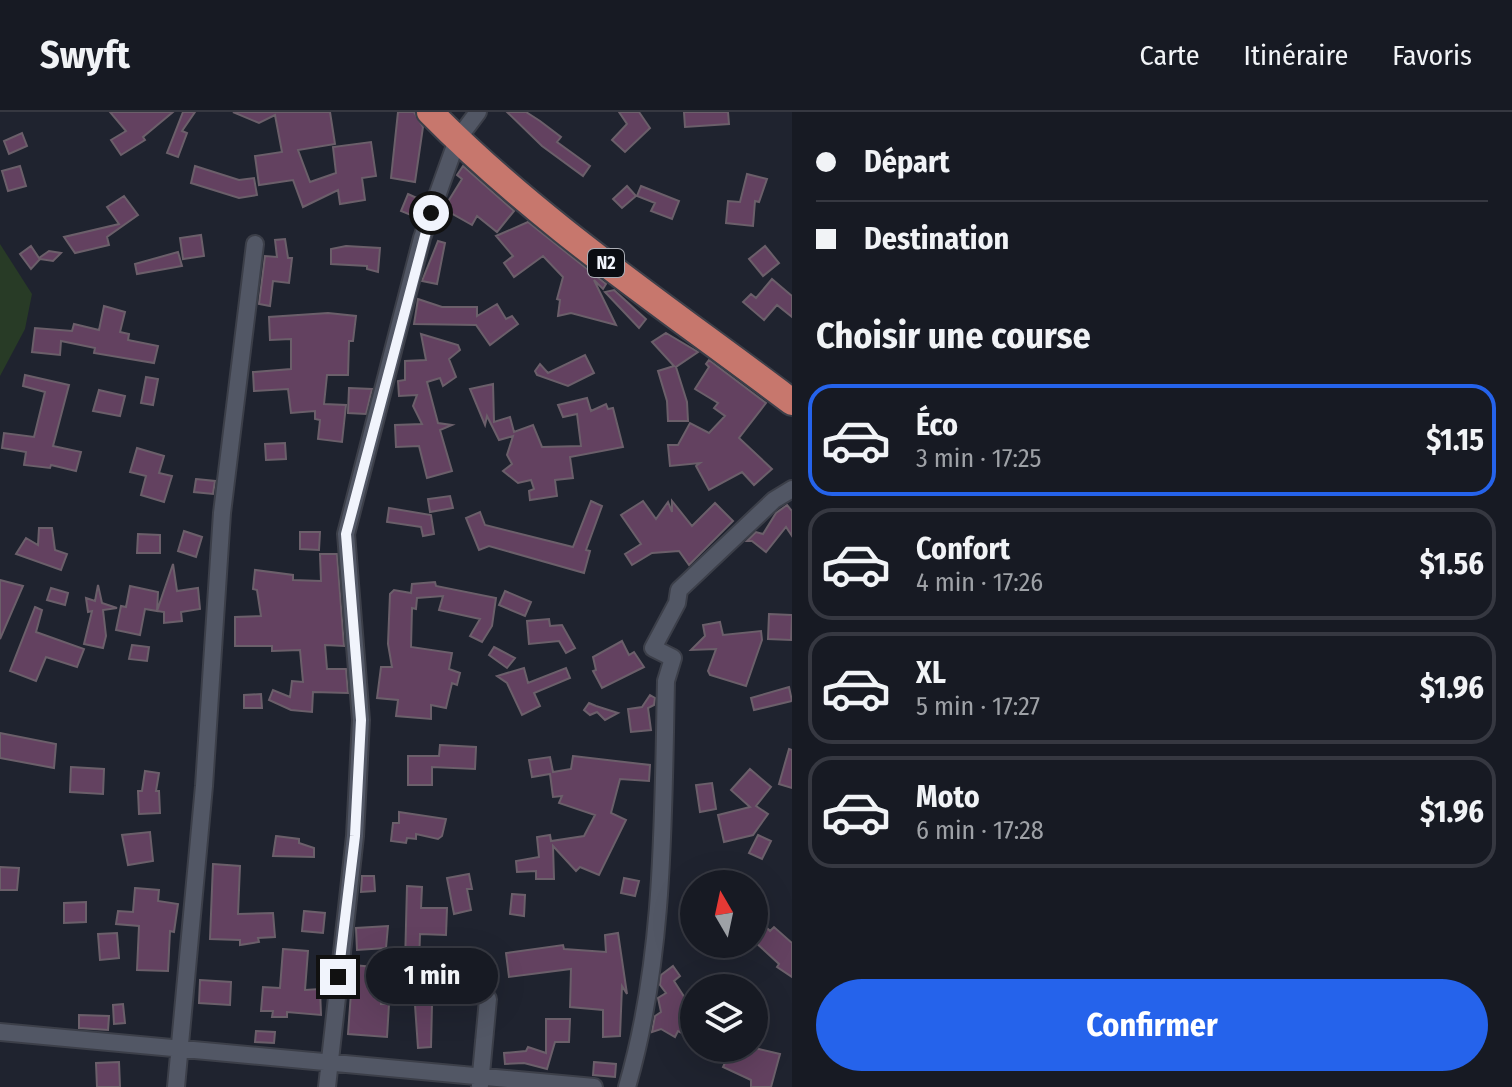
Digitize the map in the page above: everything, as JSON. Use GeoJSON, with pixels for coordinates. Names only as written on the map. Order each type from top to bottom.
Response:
{"type":"FeatureCollection","features":[{"type":"Feature","properties":{"kind":"highway","name":"N2"},"geometry":{"type":"LineString","coordinates":[[430,112],[457,140],[611,267],[792,402]]}},
{"type":"Feature","properties":{"kind":"street"},"geometry":{"type":"LineString","coordinates":[[327,1087],[355,836],[361,720],[346,534],[422,238],[457,140],[478,112]]}},
{"type":"Feature","properties":{"kind":"street"},"geometry":{"type":"LineString","coordinates":[[176,1087],[204,786],[222,513],[255,244]]}},
{"type":"Feature","properties":{"kind":"street"},"geometry":{"type":"LineString","coordinates":[[627,1087],[642,1035],[661,870],[666,681],[673,658],[653,648],[677,603],[679,590],[774,500],[792,489]]}},
{"type":"Feature","properties":{"kind":"street"},"geometry":{"type":"LineString","coordinates":[[480,1082],[488,999]]}},
{"type":"Feature","properties":{"kind":"street"},"geometry":{"type":"LineString","coordinates":[[0,1032],[329,1062],[480,1082],[594,1087]]}},
{"type":"Feature","properties":{"kind":"green space"},"geometry":{"type":"Polygon","coordinates":[[[0,244],[32,294],[25,329],[0,376],[0,244]]]}},
{"type":"Feature","properties":{"kind":"building"},"geometry":{"type":"Polygon","coordinates":[[[110,112],[173,112],[143,137],[145,140],[121,155],[111,140],[126,131],[110,112]]]}},
{"type":"Feature","properties":{"kind":"building"},"geometry":{"type":"Polygon","coordinates":[[[183,112],[195,112],[182,131],[187,133],[178,157],[167,153],[183,112]]]}},
{"type":"Feature","properties":{"kind":"building"},"geometry":{"type":"Polygon","coordinates":[[[233,112],[330,112],[335,144],[298,150],[310,182],[336,173],[333,147],[371,142],[376,176],[362,178],[365,200],[340,204],[338,190],[303,207],[293,180],[259,185],[255,156],[282,152],[275,115],[259,123],[233,112]]]}},
{"type":"Feature","properties":{"kind":"building"},"geometry":{"type":"Polygon","coordinates":[[[398,112],[414,112],[423,127],[415,182],[391,178],[398,112]]]}},
{"type":"Feature","properties":{"kind":"building"},"geometry":{"type":"Polygon","coordinates":[[[507,112],[526,112],[561,137],[557,142],[590,166],[583,176],[542,146],[507,112]]]}},
{"type":"Feature","properties":{"kind":"building"},"geometry":{"type":"Polygon","coordinates":[[[619,112],[639,112],[650,128],[625,152],[612,140],[627,124],[619,112]]]}},
{"type":"Feature","properties":{"kind":"building"},"geometry":{"type":"Polygon","coordinates":[[[684,112],[728,112],[729,124],[685,127],[684,112]]]}},
{"type":"Feature","properties":{"kind":"building"},"geometry":{"type":"Polygon","coordinates":[[[22,133],[27,146],[9,154],[4,141],[22,133]]]}},
{"type":"Feature","properties":{"kind":"building"},"geometry":{"type":"Polygon","coordinates":[[[20,166],[26,186],[8,191],[2,171],[20,166]]]}},
{"type":"Feature","properties":{"kind":"building"},"geometry":{"type":"Polygon","coordinates":[[[195,166],[239,180],[254,178],[257,195],[239,198],[191,183],[195,166]]]}},
{"type":"Feature","properties":{"kind":"building"},"geometry":{"type":"Polygon","coordinates":[[[463,166],[514,211],[497,232],[477,216],[472,225],[451,213],[449,200],[462,179],[457,175],[463,166]]]}},
{"type":"Feature","properties":{"kind":"building"},"geometry":{"type":"Polygon","coordinates":[[[747,174],[767,179],[759,202],[755,201],[753,226],[726,223],[728,201],[740,202],[747,174]]]}},
{"type":"Feature","properties":{"kind":"building"},"geometry":{"type":"Polygon","coordinates":[[[627,186],[636,196],[622,208],[613,199],[627,186]]]}},
{"type":"Feature","properties":{"kind":"building"},"geometry":{"type":"Polygon","coordinates":[[[641,186],[679,201],[672,219],[651,211],[655,203],[637,196],[641,186]]]}},
{"type":"Feature","properties":{"kind":"building"},"geometry":{"type":"Polygon","coordinates":[[[408,194],[419,199],[411,215],[401,211],[408,194]]]}},
{"type":"Feature","properties":{"kind":"building"},"geometry":{"type":"Polygon","coordinates":[[[124,196],[138,215],[107,237],[109,245],[75,253],[64,237],[119,224],[107,207],[124,196]]]}},
{"type":"Feature","properties":{"kind":"building"},"geometry":{"type":"Polygon","coordinates":[[[528,222],[606,284],[603,289],[594,280],[616,325],[571,313],[558,316],[560,300],[557,299],[563,277],[543,256],[514,277],[504,263],[513,256],[496,236],[528,222]]]}},
{"type":"Feature","properties":{"kind":"building"},"geometry":{"type":"Polygon","coordinates":[[[201,235],[204,256],[183,259],[180,238],[201,235]]]}},
{"type":"Feature","properties":{"kind":"building"},"geometry":{"type":"Polygon","coordinates":[[[285,239],[288,258],[292,258],[289,283],[273,281],[270,306],[259,304],[265,256],[277,257],[275,240],[285,239]]]}},
{"type":"Feature","properties":{"kind":"building"},"geometry":{"type":"Polygon","coordinates":[[[438,241],[445,243],[437,284],[422,281],[438,241]]]}},
{"type":"Feature","properties":{"kind":"building"},"geometry":{"type":"Polygon","coordinates":[[[31,246],[39,258],[49,251],[61,253],[53,261],[40,259],[31,269],[20,254],[31,246]]]}},
{"type":"Feature","properties":{"kind":"building"},"geometry":{"type":"Polygon","coordinates":[[[346,246],[380,248],[378,272],[367,269],[367,266],[331,264],[331,249],[346,246]]]}},
{"type":"Feature","properties":{"kind":"building"},"geometry":{"type":"Polygon","coordinates":[[[765,246],[779,263],[763,276],[749,259],[765,246]]]}},
{"type":"Feature","properties":{"kind":"building"},"geometry":{"type":"Polygon","coordinates":[[[178,252],[182,266],[137,274],[135,264],[178,252]]]}},
{"type":"Feature","properties":{"kind":"building"},"geometry":{"type":"Polygon","coordinates":[[[772,279],[792,296],[792,317],[777,305],[764,320],[743,302],[751,294],[756,298],[772,279]]]}},
{"type":"Feature","properties":{"kind":"building"},"geometry":{"type":"Polygon","coordinates":[[[614,290],[646,319],[639,328],[605,292],[614,290]]]}},
{"type":"Feature","properties":{"kind":"building"},"geometry":{"type":"Polygon","coordinates":[[[418,299],[442,307],[477,307],[477,316],[497,304],[506,319],[512,316],[518,324],[490,345],[476,325],[414,324],[418,299]]]}},
{"type":"Feature","properties":{"kind":"building"},"geometry":{"type":"Polygon","coordinates":[[[104,306],[125,312],[120,332],[129,334],[128,340],[158,346],[154,363],[94,353],[95,348],[61,341],[60,355],[32,352],[35,328],[72,331],[74,324],[99,330],[104,306]]]}},
{"type":"Feature","properties":{"kind":"building"},"geometry":{"type":"Polygon","coordinates":[[[328,313],[356,316],[353,341],[349,341],[348,375],[327,375],[324,404],[346,405],[342,442],[318,439],[320,420],[315,419],[315,411],[291,413],[288,389],[254,391],[253,372],[291,369],[291,339],[270,340],[269,317],[328,313]]]}},
{"type":"Feature","properties":{"kind":"building"},"geometry":{"type":"Polygon","coordinates":[[[666,333],[698,352],[676,367],[687,402],[688,421],[668,421],[667,401],[658,371],[674,366],[652,342],[666,333]]]}},
{"type":"Feature","properties":{"kind":"building"},"geometry":{"type":"Polygon","coordinates":[[[421,334],[458,345],[460,350],[449,359],[456,377],[443,386],[440,378],[427,382],[438,423],[452,425],[440,430],[452,471],[427,478],[419,446],[396,447],[395,425],[422,424],[413,406],[417,395],[399,396],[398,381],[405,380],[405,361],[426,360],[421,334]]]}},
{"type":"Feature","properties":{"kind":"building"},"geometry":{"type":"Polygon","coordinates":[[[585,355],[594,373],[568,386],[537,375],[535,371],[540,364],[548,373],[585,355]]]}},
{"type":"Feature","properties":{"kind":"building"},"geometry":{"type":"Polygon","coordinates":[[[709,360],[766,403],[739,438],[772,469],[754,485],[742,472],[709,490],[696,466],[700,463],[670,466],[668,445],[678,445],[690,423],[709,433],[725,416],[714,408],[718,403],[695,389],[709,367],[706,364],[709,360]]]}},
{"type":"Feature","properties":{"kind":"building"},"geometry":{"type":"Polygon","coordinates":[[[25,375],[69,385],[53,446],[81,452],[76,471],[51,465],[50,468],[24,465],[26,452],[2,448],[4,433],[34,437],[45,392],[23,386],[25,375]]]}},
{"type":"Feature","properties":{"kind":"building"},"geometry":{"type":"Polygon","coordinates":[[[146,377],[158,379],[153,405],[141,403],[146,377]]]}},
{"type":"Feature","properties":{"kind":"building"},"geometry":{"type":"Polygon","coordinates":[[[493,384],[494,422],[510,417],[514,432],[533,425],[542,447],[581,446],[577,414],[563,417],[558,405],[587,398],[591,411],[606,404],[608,409],[613,408],[623,447],[570,457],[573,478],[555,480],[557,496],[530,500],[529,491],[534,489],[531,480],[518,483],[503,471],[512,464],[507,455],[513,436],[499,440],[487,416],[485,425],[470,389],[493,384]]]}},
{"type":"Feature","properties":{"kind":"building"},"geometry":{"type":"Polygon","coordinates":[[[349,388],[372,389],[366,414],[348,413],[349,388]]]}},
{"type":"Feature","properties":{"kind":"building"},"geometry":{"type":"Polygon","coordinates":[[[99,390],[125,396],[120,416],[93,411],[99,390]]]}},
{"type":"Feature","properties":{"kind":"building"},"geometry":{"type":"Polygon","coordinates":[[[285,443],[286,459],[266,460],[265,444],[285,443]]]}},
{"type":"Feature","properties":{"kind":"building"},"geometry":{"type":"Polygon","coordinates":[[[137,448],[164,456],[159,473],[172,476],[164,502],[141,495],[146,476],[130,472],[137,448]]]}},
{"type":"Feature","properties":{"kind":"building"},"geometry":{"type":"Polygon","coordinates":[[[196,479],[215,481],[213,494],[194,492],[196,479]]]}},
{"type":"Feature","properties":{"kind":"building"},"geometry":{"type":"Polygon","coordinates":[[[450,496],[453,508],[430,512],[428,499],[450,496]]]}},
{"type":"Feature","properties":{"kind":"building"},"geometry":{"type":"Polygon","coordinates":[[[591,501],[602,506],[586,550],[590,551],[584,573],[489,546],[479,550],[466,518],[480,512],[485,525],[573,547],[591,501]]]}},
{"type":"Feature","properties":{"kind":"building"},"geometry":{"type":"Polygon","coordinates":[[[643,501],[656,519],[668,502],[672,512],[672,501],[692,526],[715,503],[733,521],[689,565],[679,551],[652,553],[632,565],[625,554],[641,544],[621,515],[643,501]]]}},
{"type":"Feature","properties":{"kind":"building"},"geometry":{"type":"Polygon","coordinates":[[[787,505],[792,511],[792,536],[786,527],[766,552],[752,541],[747,541],[756,532],[763,534],[776,513],[787,505]]]}},
{"type":"Feature","properties":{"kind":"building"},"geometry":{"type":"Polygon","coordinates":[[[389,508],[431,515],[434,534],[423,536],[421,527],[387,522],[389,508]]]}},
{"type":"Feature","properties":{"kind":"building"},"geometry":{"type":"Polygon","coordinates":[[[39,528],[52,528],[55,550],[67,554],[61,570],[16,554],[26,538],[38,545],[39,528]]]}},
{"type":"Feature","properties":{"kind":"building"},"geometry":{"type":"Polygon","coordinates":[[[184,531],[202,537],[196,557],[178,551],[184,531]]]}},
{"type":"Feature","properties":{"kind":"building"},"geometry":{"type":"Polygon","coordinates":[[[300,532],[320,532],[319,550],[300,549],[300,532]]]}},
{"type":"Feature","properties":{"kind":"building"},"geometry":{"type":"Polygon","coordinates":[[[138,534],[160,535],[160,553],[137,553],[138,534]]]}},
{"type":"Feature","properties":{"kind":"building"},"geometry":{"type":"Polygon","coordinates":[[[320,554],[337,554],[344,646],[325,645],[327,669],[346,669],[348,693],[313,692],[312,712],[291,710],[269,700],[273,690],[290,697],[292,681],[303,682],[300,650],[272,651],[272,646],[235,646],[235,617],[261,616],[257,590],[253,589],[255,570],[293,575],[293,580],[321,581],[320,554]]]}},
{"type":"Feature","properties":{"kind":"building"},"geometry":{"type":"Polygon","coordinates":[[[173,564],[177,591],[198,588],[200,609],[181,612],[182,621],[164,623],[164,612],[157,611],[173,564]]]}},
{"type":"Feature","properties":{"kind":"building"},"geometry":{"type":"Polygon","coordinates":[[[0,580],[23,586],[0,639],[0,580]]]}},
{"type":"Feature","properties":{"kind":"building"},"geometry":{"type":"Polygon","coordinates":[[[435,582],[436,586],[496,598],[492,626],[482,642],[470,636],[480,619],[439,610],[443,596],[417,598],[416,609],[412,608],[411,647],[452,653],[449,669],[460,673],[457,685],[452,683],[446,708],[431,705],[431,719],[396,716],[398,700],[377,698],[381,667],[392,667],[388,644],[390,594],[394,590],[411,593],[412,584],[435,582]]]}},
{"type":"Feature","properties":{"kind":"building"},"geometry":{"type":"Polygon","coordinates":[[[98,585],[102,603],[117,608],[103,610],[106,636],[103,648],[84,644],[92,611],[88,612],[86,598],[95,601],[98,585]]]}},
{"type":"Feature","properties":{"kind":"building"},"geometry":{"type":"Polygon","coordinates":[[[130,586],[158,592],[157,611],[145,609],[140,635],[116,630],[121,606],[126,607],[130,586]]]}},
{"type":"Feature","properties":{"kind":"building"},"geometry":{"type":"Polygon","coordinates":[[[51,588],[68,593],[65,605],[47,600],[51,588]]]}},
{"type":"Feature","properties":{"kind":"building"},"geometry":{"type":"Polygon","coordinates":[[[505,591],[531,602],[525,616],[499,605],[505,591]]]}},
{"type":"Feature","properties":{"kind":"building"},"geometry":{"type":"Polygon","coordinates":[[[35,607],[42,610],[36,632],[84,649],[77,667],[46,657],[36,681],[10,671],[35,607]]]}},
{"type":"Feature","properties":{"kind":"building"},"geometry":{"type":"Polygon","coordinates":[[[769,614],[792,615],[791,640],[768,639],[769,614]]]}},
{"type":"Feature","properties":{"kind":"building"},"geometry":{"type":"Polygon","coordinates":[[[549,619],[550,626],[562,625],[575,648],[566,653],[559,641],[529,644],[527,621],[549,619]]]}},
{"type":"Feature","properties":{"kind":"building"},"geometry":{"type":"Polygon","coordinates":[[[720,622],[723,635],[761,631],[762,640],[746,686],[710,675],[708,671],[716,649],[691,650],[705,636],[703,625],[720,622]]]}},
{"type":"Feature","properties":{"kind":"building"},"geometry":{"type":"Polygon","coordinates":[[[622,641],[629,655],[634,652],[644,667],[602,688],[593,671],[596,670],[593,657],[622,641]]]}},
{"type":"Feature","properties":{"kind":"building"},"geometry":{"type":"Polygon","coordinates":[[[132,645],[149,647],[147,661],[129,659],[132,645]]]}},
{"type":"Feature","properties":{"kind":"building"},"geometry":{"type":"Polygon","coordinates":[[[494,647],[515,658],[507,668],[489,655],[494,647]]]}},
{"type":"Feature","properties":{"kind":"building"},"geometry":{"type":"Polygon","coordinates":[[[524,668],[528,683],[566,668],[570,678],[534,693],[540,706],[522,715],[507,683],[497,676],[524,668]]]}},
{"type":"Feature","properties":{"kind":"building"},"geometry":{"type":"Polygon","coordinates":[[[789,687],[792,701],[754,710],[751,698],[789,687]]]}},
{"type":"Feature","properties":{"kind":"building"},"geometry":{"type":"Polygon","coordinates":[[[261,694],[262,708],[244,708],[244,695],[261,694]]]}},
{"type":"Feature","properties":{"kind":"building"},"geometry":{"type":"Polygon","coordinates":[[[650,695],[655,698],[654,705],[648,708],[651,730],[631,732],[628,709],[642,707],[650,695]]]}},
{"type":"Feature","properties":{"kind":"building"},"geometry":{"type":"Polygon","coordinates":[[[589,703],[618,713],[605,720],[597,712],[590,715],[584,710],[589,703]]]}},
{"type":"Feature","properties":{"kind":"building"},"geometry":{"type":"Polygon","coordinates":[[[0,733],[56,744],[54,768],[0,758],[0,733]]]}},
{"type":"Feature","properties":{"kind":"building"},"geometry":{"type":"Polygon","coordinates":[[[440,745],[476,747],[475,769],[432,767],[432,785],[408,785],[408,756],[439,756],[440,745]]]}},
{"type":"Feature","properties":{"kind":"building"},"geometry":{"type":"Polygon","coordinates":[[[789,749],[792,750],[792,788],[779,784],[789,749]]]}},
{"type":"Feature","properties":{"kind":"building"},"geometry":{"type":"Polygon","coordinates":[[[573,756],[650,765],[649,781],[620,779],[611,813],[626,820],[599,875],[580,867],[576,871],[553,846],[554,879],[536,879],[536,871],[517,872],[516,861],[539,857],[537,837],[550,835],[551,841],[584,836],[595,815],[559,803],[562,796],[553,797],[550,774],[532,777],[529,760],[550,757],[553,772],[571,769],[573,756]]]}},
{"type":"Feature","properties":{"kind":"building"},"geometry":{"type":"Polygon","coordinates":[[[71,767],[104,769],[103,794],[70,792],[71,767]]]}},
{"type":"Feature","properties":{"kind":"building"},"geometry":{"type":"Polygon","coordinates":[[[750,769],[771,787],[756,806],[768,814],[753,835],[724,842],[718,815],[750,807],[731,790],[750,769]]]}},
{"type":"Feature","properties":{"kind":"building"},"geometry":{"type":"Polygon","coordinates":[[[145,771],[159,773],[156,791],[159,791],[160,813],[139,814],[138,791],[142,791],[145,771]]]}},
{"type":"Feature","properties":{"kind":"building"},"geometry":{"type":"Polygon","coordinates":[[[712,783],[716,809],[700,812],[696,785],[712,783]]]}},
{"type":"Feature","properties":{"kind":"building"},"geometry":{"type":"Polygon","coordinates":[[[399,812],[446,819],[442,836],[438,839],[416,834],[416,839],[407,838],[406,843],[391,841],[393,823],[399,823],[399,812]]]}},
{"type":"Feature","properties":{"kind":"building"},"geometry":{"type":"Polygon","coordinates":[[[150,832],[153,861],[128,865],[122,835],[150,832]]]}},
{"type":"Feature","properties":{"kind":"building"},"geometry":{"type":"Polygon","coordinates":[[[758,835],[771,841],[762,859],[749,853],[758,835]]]}},
{"type":"Feature","properties":{"kind":"building"},"geometry":{"type":"Polygon","coordinates":[[[276,836],[299,839],[299,843],[314,848],[314,857],[273,856],[276,836]]]}},
{"type":"Feature","properties":{"kind":"building"},"geometry":{"type":"Polygon","coordinates":[[[213,864],[240,866],[238,914],[273,913],[275,937],[258,938],[259,942],[240,945],[240,940],[210,939],[213,864]]]}},
{"type":"Feature","properties":{"kind":"building"},"geometry":{"type":"Polygon","coordinates":[[[0,867],[19,868],[17,890],[0,890],[0,867]]]}},
{"type":"Feature","properties":{"kind":"building"},"geometry":{"type":"Polygon","coordinates":[[[469,874],[472,889],[467,889],[471,910],[454,914],[447,878],[469,874]]]}},
{"type":"Feature","properties":{"kind":"building"},"geometry":{"type":"Polygon","coordinates":[[[362,876],[374,876],[375,891],[361,892],[362,876]]]}},
{"type":"Feature","properties":{"kind":"building"},"geometry":{"type":"Polygon","coordinates":[[[624,878],[639,881],[635,896],[621,893],[624,878]]]}},
{"type":"Feature","properties":{"kind":"building"},"geometry":{"type":"Polygon","coordinates":[[[407,886],[422,887],[421,908],[447,908],[446,935],[420,934],[419,964],[405,964],[407,886]]]}},
{"type":"Feature","properties":{"kind":"building"},"geometry":{"type":"Polygon","coordinates":[[[135,888],[159,890],[158,901],[178,904],[174,932],[170,931],[168,971],[137,970],[139,926],[116,924],[118,911],[133,912],[135,888]]]}},
{"type":"Feature","properties":{"kind":"building"},"geometry":{"type":"Polygon","coordinates":[[[512,894],[525,895],[524,916],[510,914],[512,894]]]}},
{"type":"Feature","properties":{"kind":"building"},"geometry":{"type":"Polygon","coordinates":[[[86,902],[86,922],[64,923],[64,903],[86,902]]]}},
{"type":"Feature","properties":{"kind":"building"},"geometry":{"type":"Polygon","coordinates":[[[304,911],[325,913],[323,933],[302,931],[304,911]]]}},
{"type":"Feature","properties":{"kind":"building"},"geometry":{"type":"Polygon","coordinates":[[[388,926],[386,948],[357,950],[356,928],[388,926]]]}},
{"type":"Feature","properties":{"kind":"building"},"geometry":{"type":"Polygon","coordinates":[[[774,927],[792,943],[792,977],[777,967],[779,964],[768,954],[768,929],[770,931],[774,927]]]}},
{"type":"Feature","properties":{"kind":"building"},"geometry":{"type":"Polygon","coordinates":[[[117,933],[119,958],[100,960],[98,934],[117,933]]]}},
{"type":"Feature","properties":{"kind":"building"},"geometry":{"type":"Polygon","coordinates":[[[618,933],[627,994],[622,986],[620,1036],[603,1037],[603,1010],[570,1007],[571,969],[509,977],[506,953],[563,945],[564,949],[606,952],[605,935],[618,933]]]}},
{"type":"Feature","properties":{"kind":"building"},"geometry":{"type":"Polygon","coordinates":[[[283,949],[308,951],[305,990],[320,989],[321,1015],[287,1012],[287,1017],[272,1017],[273,1011],[261,1011],[263,987],[280,988],[283,949]]]}},
{"type":"Feature","properties":{"kind":"building"},"geometry":{"type":"Polygon","coordinates":[[[353,965],[384,968],[381,1004],[389,1004],[387,1037],[348,1034],[353,965]]]}},
{"type":"Feature","properties":{"kind":"building"},"geometry":{"type":"Polygon","coordinates":[[[673,966],[680,976],[674,981],[680,990],[680,1032],[675,1037],[661,1029],[652,1032],[655,1016],[661,1012],[658,998],[666,993],[660,985],[661,975],[673,966]]]}},
{"type":"Feature","properties":{"kind":"building"},"geometry":{"type":"Polygon","coordinates":[[[200,980],[231,982],[230,1005],[199,1003],[200,980]]]}},
{"type":"Feature","properties":{"kind":"building"},"geometry":{"type":"Polygon","coordinates":[[[123,1004],[125,1023],[114,1024],[113,1005],[123,1004]]]}},
{"type":"Feature","properties":{"kind":"building"},"geometry":{"type":"Polygon","coordinates":[[[415,1005],[432,1005],[431,1047],[418,1048],[415,1005]]]}},
{"type":"Feature","properties":{"kind":"building"},"geometry":{"type":"Polygon","coordinates":[[[79,1015],[109,1016],[108,1030],[79,1028],[79,1015]]]}},
{"type":"Feature","properties":{"kind":"building"},"geometry":{"type":"Polygon","coordinates":[[[546,1019],[570,1019],[569,1042],[555,1042],[547,1069],[524,1063],[505,1064],[504,1053],[526,1051],[528,1047],[546,1053],[546,1019]]]}},
{"type":"Feature","properties":{"kind":"building"},"geometry":{"type":"Polygon","coordinates":[[[256,1031],[275,1032],[274,1043],[255,1042],[256,1031]]]}},
{"type":"Feature","properties":{"kind":"building"},"geometry":{"type":"Polygon","coordinates":[[[768,1051],[780,1054],[771,1087],[751,1087],[751,1080],[723,1067],[725,1062],[768,1062],[768,1051]]]}},
{"type":"Feature","properties":{"kind":"building"},"geometry":{"type":"Polygon","coordinates":[[[119,1062],[120,1087],[97,1087],[96,1063],[119,1062]]]}},
{"type":"Feature","properties":{"kind":"building"},"geometry":{"type":"Polygon","coordinates":[[[594,1062],[616,1064],[615,1077],[593,1075],[594,1062]]]}},
{"type":"Feature","properties":{"kind":"route"},"geometry":{"type":"LineString","coordinates":[[338,977],[355,836],[361,720],[346,534],[431,213]]}}]}
